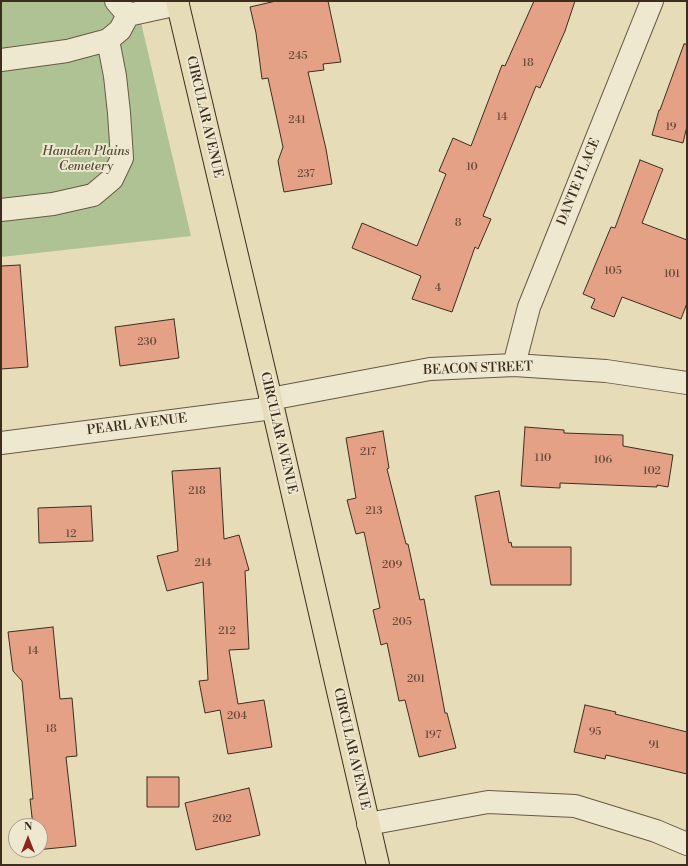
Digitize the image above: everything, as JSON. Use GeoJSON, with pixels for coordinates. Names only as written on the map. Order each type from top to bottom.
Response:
{"type":"FeatureCollection","features":[{"type":"Feature","properties":{"kind":"main road","name":"CIRCULAR AVENUE"},"geometry":{"type":"LineString","coordinates":[[177,3],[272,403],[378,865]]}},
{"type":"Feature","properties":{"kind":"street","name":"DANTE PLACE"},"geometry":{"type":"LineString","coordinates":[[514,365],[530,307],[652,1]]}},
{"type":"Feature","properties":{"kind":"street"},"geometry":{"type":"LineString","coordinates":[[1,60],[67,51],[108,40],[120,30],[122,8],[177,3]]}},
{"type":"Feature","properties":{"kind":"street"},"geometry":{"type":"LineString","coordinates":[[1,210],[53,204],[93,195],[112,179],[122,158],[115,76],[108,40]]}},
{"type":"Feature","properties":{"kind":"street","name":"BEACON STREET"},"geometry":{"type":"LineString","coordinates":[[272,403],[430,369],[514,365],[606,371],[687,383]]}},
{"type":"Feature","properties":{"kind":"street","name":"PEARL AVENUE"},"geometry":{"type":"LineString","coordinates":[[1,443],[272,403]]}},
{"type":"Feature","properties":{"kind":"street"},"geometry":{"type":"LineString","coordinates":[[368,824],[488,802],[576,806],[656,831],[687,844]]}},
{"type":"Feature","properties":{"kind":"green space","name":"Hamden Plains Cemetery"},"geometry":{"type":"Polygon","coordinates":[[[1,1],[136,1],[191,236],[1,257],[1,1]]]}},
{"type":"Feature","properties":{"kind":"building"},"geometry":{"type":"Polygon","coordinates":[[[276,1],[328,1],[341,62],[323,64],[324,70],[308,72],[326,149],[332,184],[284,192],[278,161],[283,147],[268,78],[262,79],[256,33],[250,7],[276,1]]]}},
{"type":"Feature","properties":{"kind":"building"},"geometry":{"type":"Polygon","coordinates":[[[534,1],[575,1],[565,31],[540,88],[536,86],[483,216],[491,219],[478,249],[475,247],[452,312],[412,299],[421,276],[352,248],[362,223],[417,246],[446,174],[439,171],[453,138],[471,146],[502,65],[505,66],[534,1]]]}},
{"type":"Feature","properties":{"kind":"building"},"geometry":{"type":"Polygon","coordinates":[[[684,44],[687,44],[687,126],[683,143],[652,135],[659,110],[684,44]]]}},
{"type":"Feature","properties":{"kind":"building"},"geometry":{"type":"Polygon","coordinates":[[[640,160],[663,169],[642,223],[687,240],[687,303],[681,319],[622,297],[614,317],[591,308],[595,299],[583,294],[611,227],[615,228],[640,160]]]}},
{"type":"Feature","properties":{"kind":"building"},"geometry":{"type":"Polygon","coordinates":[[[20,265],[28,367],[1,369],[1,266],[20,265]]]}},
{"type":"Feature","properties":{"kind":"building"},"geometry":{"type":"Polygon","coordinates":[[[174,319],[179,358],[120,366],[115,327],[174,319]]]}},
{"type":"Feature","properties":{"kind":"building"},"geometry":{"type":"Polygon","coordinates":[[[525,427],[564,430],[564,433],[623,435],[623,446],[673,455],[668,487],[657,485],[657,487],[560,483],[560,488],[521,486],[525,427]]]}},
{"type":"Feature","properties":{"kind":"building"},"geometry":{"type":"Polygon","coordinates":[[[383,431],[389,468],[387,469],[406,544],[408,544],[420,600],[424,599],[445,713],[447,713],[456,748],[419,757],[405,700],[399,701],[387,643],[381,645],[373,610],[380,608],[364,532],[356,534],[347,500],[356,498],[346,438],[383,431]]]}},
{"type":"Feature","properties":{"kind":"building"},"geometry":{"type":"Polygon","coordinates":[[[220,468],[224,539],[239,535],[249,570],[245,571],[249,649],[229,650],[238,704],[264,700],[272,747],[228,754],[220,710],[205,713],[199,681],[208,680],[203,582],[167,591],[157,556],[178,551],[172,471],[220,468]]]}},
{"type":"Feature","properties":{"kind":"building"},"geometry":{"type":"Polygon","coordinates":[[[499,491],[509,543],[511,542],[512,547],[571,547],[571,585],[491,585],[475,496],[499,491]]]}},
{"type":"Feature","properties":{"kind":"building"},"geometry":{"type":"Polygon","coordinates":[[[91,506],[93,541],[39,543],[38,508],[91,506]]]}},
{"type":"Feature","properties":{"kind":"building"},"geometry":{"type":"Polygon","coordinates":[[[53,627],[60,699],[72,698],[77,756],[66,757],[76,846],[48,849],[48,818],[32,818],[30,799],[33,799],[22,681],[13,671],[8,632],[53,627]]]}},
{"type":"Feature","properties":{"kind":"building"},"geometry":{"type":"Polygon","coordinates":[[[585,705],[687,732],[687,774],[606,755],[605,759],[574,752],[585,705]]]}},
{"type":"Feature","properties":{"kind":"building"},"geometry":{"type":"Polygon","coordinates":[[[147,777],[179,777],[179,807],[147,807],[147,777]]]}},
{"type":"Feature","properties":{"kind":"building"},"geometry":{"type":"Polygon","coordinates":[[[249,788],[260,835],[196,850],[185,803],[249,788]]]}}]}
